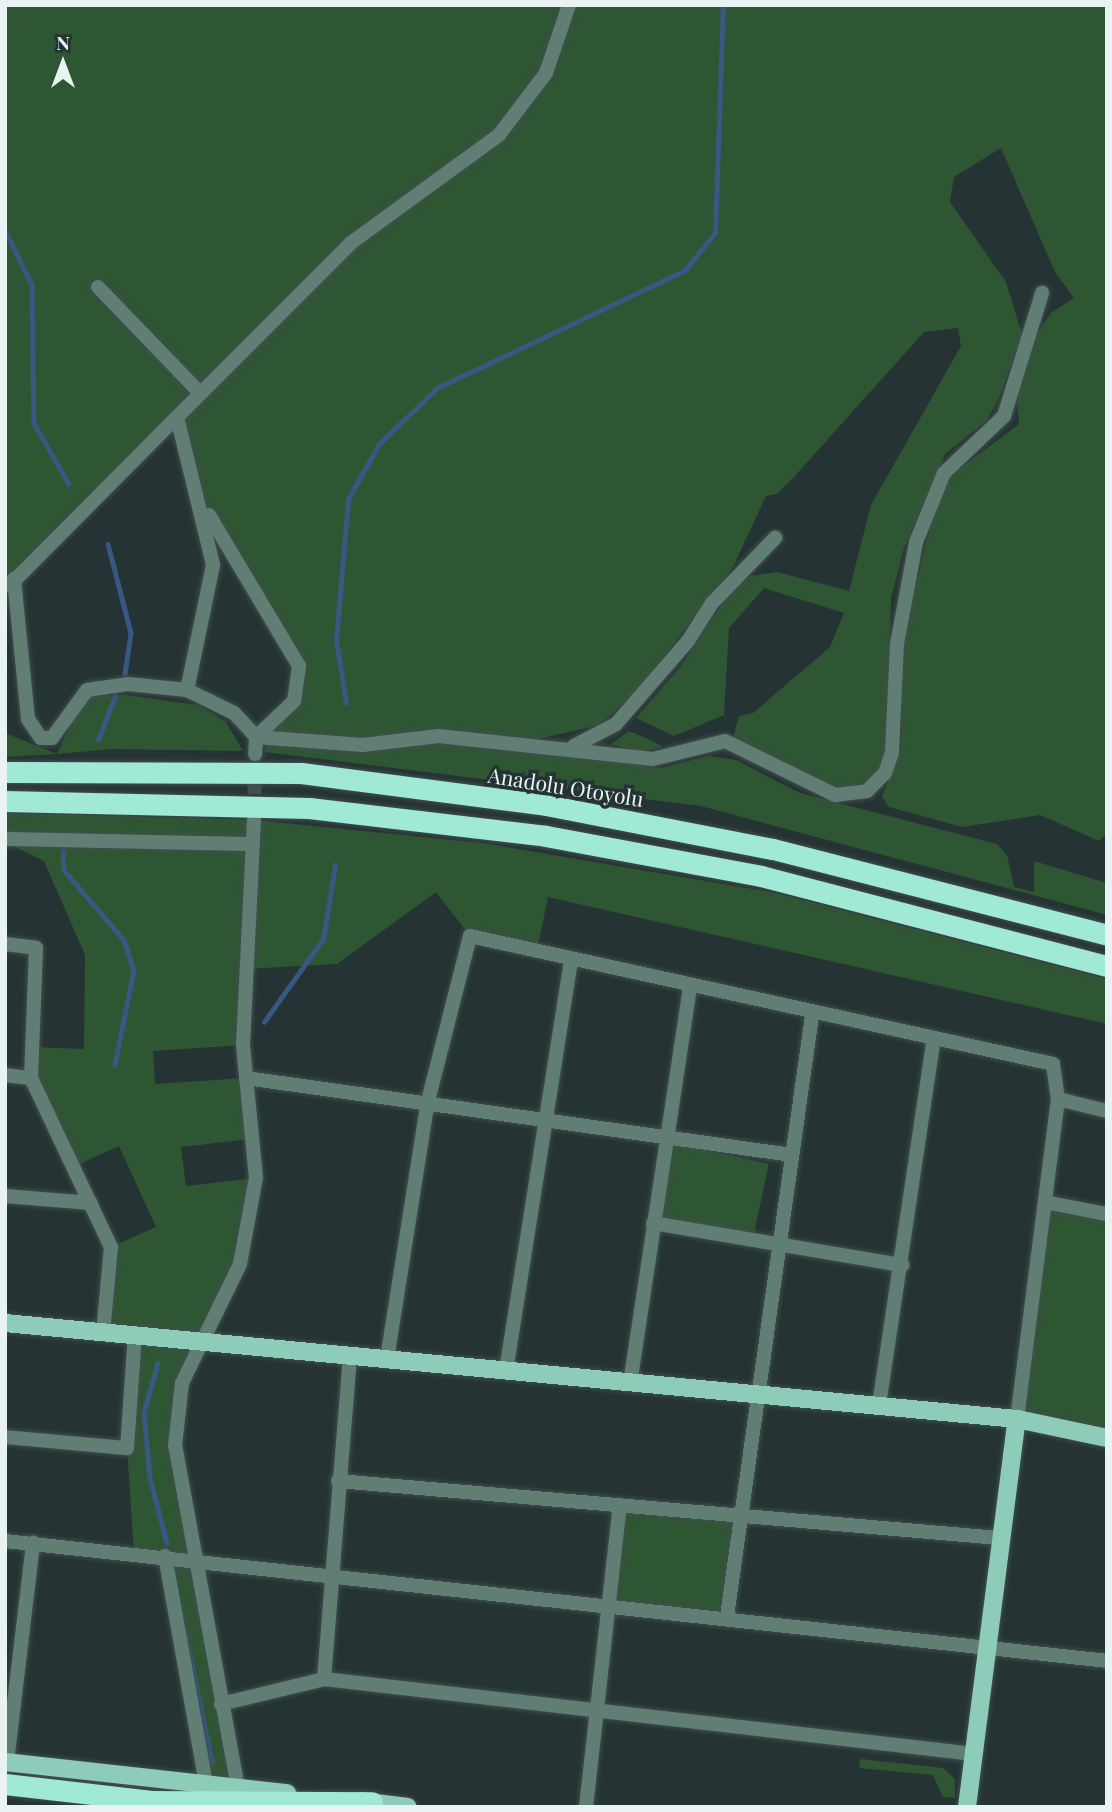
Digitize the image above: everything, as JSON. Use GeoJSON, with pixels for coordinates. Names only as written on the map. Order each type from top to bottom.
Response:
{"type":"FeatureCollection","features":[{"type":"Feature","properties":{"kind":"highway","name":"Anadolu Otoyolu"},"geometry":{"type":"LineString","coordinates":[[5,772],[301,774],[546,805],[774,849],[1107,935]]}},
{"type":"Feature","properties":{"kind":"highway"},"geometry":{"type":"LineString","coordinates":[[5,801],[309,808],[546,836],[787,882],[1107,966]]}},
{"type":"Feature","properties":{"kind":"highway"},"geometry":{"type":"LineString","coordinates":[[5,1784],[199,1807]]}},
{"type":"Feature","properties":{"kind":"highway"},"geometry":{"type":"LineString","coordinates":[[146,1801],[372,1802]]}},
{"type":"Feature","properties":{"kind":"main road"},"geometry":{"type":"LineString","coordinates":[[5,1323],[198,1339],[630,1384],[757,1393],[1017,1419],[1107,1438]]}},
{"type":"Feature","properties":{"kind":"main road"},"geometry":{"type":"LineString","coordinates":[[967,1807],[999,1538],[1017,1419]]}},
{"type":"Feature","properties":{"kind":"main road"},"geometry":{"type":"LineString","coordinates":[[6,1762],[408,1807]]}},
{"type":"Feature","properties":{"kind":"street"},"geometry":{"type":"LineString","coordinates":[[5,592],[14,579],[200,393],[370,227],[499,135],[546,73],[569,5]]}},
{"type":"Feature","properties":{"kind":"street"},"geometry":{"type":"LineString","coordinates":[[98,287],[200,393]]}},
{"type":"Feature","properties":{"kind":"street"},"geometry":{"type":"LineString","coordinates":[[14,579],[28,719],[41,738],[52,738],[87,690],[128,684],[187,690],[234,713],[256,737],[363,745],[420,735],[574,746],[653,759],[725,741],[835,795],[858,796],[878,783],[892,753],[899,621],[916,542],[944,473],[1003,416],[1042,293]]}},
{"type":"Feature","properties":{"kind":"street"},"geometry":{"type":"LineString","coordinates":[[177,417],[202,505],[212,580],[187,690]]}},
{"type":"Feature","properties":{"kind":"street"},"geometry":{"type":"LineString","coordinates":[[202,505],[299,666],[293,701],[256,737],[255,754]]}},
{"type":"Feature","properties":{"kind":"street"},"geometry":{"type":"LineString","coordinates":[[574,746],[616,724],[712,603],[775,538]]}},
{"type":"Feature","properties":{"kind":"street"},"geometry":{"type":"LineString","coordinates":[[238,1788],[193,1559],[175,1446],[182,1383],[198,1339],[243,1252],[256,1178],[246,1078],[254,820]]}},
{"type":"Feature","properties":{"kind":"street"},"geometry":{"type":"LineString","coordinates":[[5,839],[252,844]]}},
{"type":"Feature","properties":{"kind":"street"},"geometry":{"type":"LineString","coordinates":[[387,1359],[428,1101],[470,936],[812,1016],[1053,1064],[1058,1099],[1017,1419]]}},
{"type":"Feature","properties":{"kind":"street"},"geometry":{"type":"LineString","coordinates":[[5,944],[36,948],[31,1078],[111,1247],[103,1333]]}},
{"type":"Feature","properties":{"kind":"street"},"geometry":{"type":"LineString","coordinates":[[506,1371],[571,960]]}},
{"type":"Feature","properties":{"kind":"street"},"geometry":{"type":"LineString","coordinates":[[630,1384],[665,1136],[690,987]]}},
{"type":"Feature","properties":{"kind":"street"},"geometry":{"type":"LineString","coordinates":[[727,1616],[812,1016]]}},
{"type":"Feature","properties":{"kind":"street"},"geometry":{"type":"LineString","coordinates":[[879,1405],[934,1039]]}},
{"type":"Feature","properties":{"kind":"street"},"geometry":{"type":"LineString","coordinates":[[5,1075],[31,1078]]}},
{"type":"Feature","properties":{"kind":"street"},"geometry":{"type":"LineString","coordinates":[[246,1078],[428,1101],[792,1155]]}},
{"type":"Feature","properties":{"kind":"street"},"geometry":{"type":"LineString","coordinates":[[1058,1099],[1107,1111]]}},
{"type":"Feature","properties":{"kind":"street"},"geometry":{"type":"LineString","coordinates":[[5,1196],[91,1203]]}},
{"type":"Feature","properties":{"kind":"street"},"geometry":{"type":"LineString","coordinates":[[1045,1202],[1107,1214]]}},
{"type":"Feature","properties":{"kind":"street"},"geometry":{"type":"LineString","coordinates":[[653,1223],[902,1265]]}},
{"type":"Feature","properties":{"kind":"street"},"geometry":{"type":"LineString","coordinates":[[5,1437],[128,1448],[135,1335]]}},
{"type":"Feature","properties":{"kind":"street"},"geometry":{"type":"LineString","coordinates":[[324,1679],[350,1356]]}},
{"type":"Feature","properties":{"kind":"street"},"geometry":{"type":"LineString","coordinates":[[338,1480],[999,1538]]}},
{"type":"Feature","properties":{"kind":"street"},"geometry":{"type":"LineString","coordinates":[[586,1807],[620,1505]]}},
{"type":"Feature","properties":{"kind":"street"},"geometry":{"type":"LineString","coordinates":[[5,1541],[607,1602],[1107,1661]]}},
{"type":"Feature","properties":{"kind":"street"},"geometry":{"type":"LineString","coordinates":[[6,1762],[33,1543]]}},
{"type":"Feature","properties":{"kind":"street"},"geometry":{"type":"LineString","coordinates":[[165,1556],[206,1785]]}},
{"type":"Feature","properties":{"kind":"street"},"geometry":{"type":"LineString","coordinates":[[221,1704],[324,1679],[974,1754]]}},
{"type":"Feature","properties":{"kind":"green space"},"geometry":{"type":"Polygon","coordinates":[[[5,5],[1107,5],[1107,833],[1099,841],[1040,815],[962,827],[889,807],[882,797],[901,746],[903,636],[935,508],[950,476],[1019,424],[1017,400],[1036,335],[1051,313],[1074,298],[1055,272],[1001,148],[954,177],[950,202],[1006,282],[1022,334],[999,398],[986,421],[945,454],[904,548],[891,598],[886,755],[878,774],[848,790],[826,786],[733,738],[739,716],[753,713],[830,647],[844,613],[764,588],[729,628],[724,715],[674,736],[636,718],[680,667],[728,595],[750,576],[777,572],[849,591],[871,505],[961,346],[958,328],[924,332],[793,478],[777,494],[766,496],[732,569],[635,693],[599,725],[538,739],[432,739],[551,749],[661,768],[708,756],[736,760],[800,793],[997,844],[1007,855],[1014,887],[1034,892],[1034,861],[1107,883],[1107,915],[701,806],[264,752],[268,742],[371,752],[422,740],[256,737],[284,716],[300,678],[202,505],[176,417],[5,592],[5,5]]]}},
{"type":"Feature","properties":{"kind":"green space"},"geometry":{"type":"Polygon","coordinates":[[[126,695],[198,705],[226,722],[243,751],[112,749],[57,754],[84,696],[126,695]]]}},
{"type":"Feature","properties":{"kind":"green space"},"geometry":{"type":"Polygon","coordinates":[[[629,731],[663,747],[638,752],[611,744],[629,731]]]}},
{"type":"Feature","properties":{"kind":"green space"},"geometry":{"type":"Polygon","coordinates":[[[5,733],[57,754],[5,757],[5,733]]]}},
{"type":"Feature","properties":{"kind":"green space"},"geometry":{"type":"Polygon","coordinates":[[[5,813],[254,820],[483,843],[775,893],[1107,979],[1107,1024],[548,897],[537,951],[470,936],[436,892],[337,964],[247,969],[243,1045],[153,1051],[155,1084],[246,1078],[251,1139],[181,1147],[186,1186],[256,1178],[240,1264],[198,1339],[175,1446],[238,1788],[206,1785],[165,1556],[134,1553],[127,1448],[135,1336],[103,1333],[111,1247],[156,1227],[119,1146],[75,1166],[31,1078],[32,1047],[84,1049],[85,955],[44,861],[5,842],[5,813]]]}},
{"type":"Feature","properties":{"kind":"green space"},"geometry":{"type":"Polygon","coordinates":[[[671,1143],[769,1164],[753,1240],[655,1219],[671,1143]]]}},
{"type":"Feature","properties":{"kind":"green space"},"geometry":{"type":"Polygon","coordinates":[[[1045,1202],[1107,1214],[1107,1438],[1017,1419],[1045,1202]]]}},
{"type":"Feature","properties":{"kind":"green space"},"geometry":{"type":"Polygon","coordinates":[[[620,1505],[741,1516],[732,1613],[611,1603],[620,1505]]]}},
{"type":"Feature","properties":{"kind":"green space"},"geometry":{"type":"Polygon","coordinates":[[[860,1759],[943,1768],[955,1779],[955,1798],[943,1797],[933,1775],[859,1768],[860,1759]]]}},
{"type":"Feature","properties":{"kind":"waterway"},"geometry":{"type":"LineString","coordinates":[[346,703],[336,640],[348,499],[379,444],[437,388],[685,270],[715,233],[723,5]]}},
{"type":"Feature","properties":{"kind":"waterway"},"geometry":{"type":"LineString","coordinates":[[5,230],[32,285],[34,423],[69,484]]}},
{"type":"Feature","properties":{"kind":"waterway"},"geometry":{"type":"LineString","coordinates":[[108,544],[131,633],[125,674]]}},
{"type":"Feature","properties":{"kind":"waterway"},"geometry":{"type":"LineString","coordinates":[[98,740],[115,696]]}},
{"type":"Feature","properties":{"kind":"waterway"},"geometry":{"type":"LineString","coordinates":[[63,851],[64,870],[124,940],[134,970],[115,1065]]}},
{"type":"Feature","properties":{"kind":"waterway"},"geometry":{"type":"LineString","coordinates":[[264,1022],[323,939],[335,865]]}},
{"type":"Feature","properties":{"kind":"waterway"},"geometry":{"type":"LineString","coordinates":[[158,1363],[144,1413],[150,1478],[167,1543]]}},
{"type":"Feature","properties":{"kind":"waterway"},"geometry":{"type":"LineString","coordinates":[[185,1629],[212,1762]]}},
{"type":"Feature","properties":{"kind":"tunnel"},"geometry":{"type":"LineString","coordinates":[[254,815],[255,765]]}}]}
